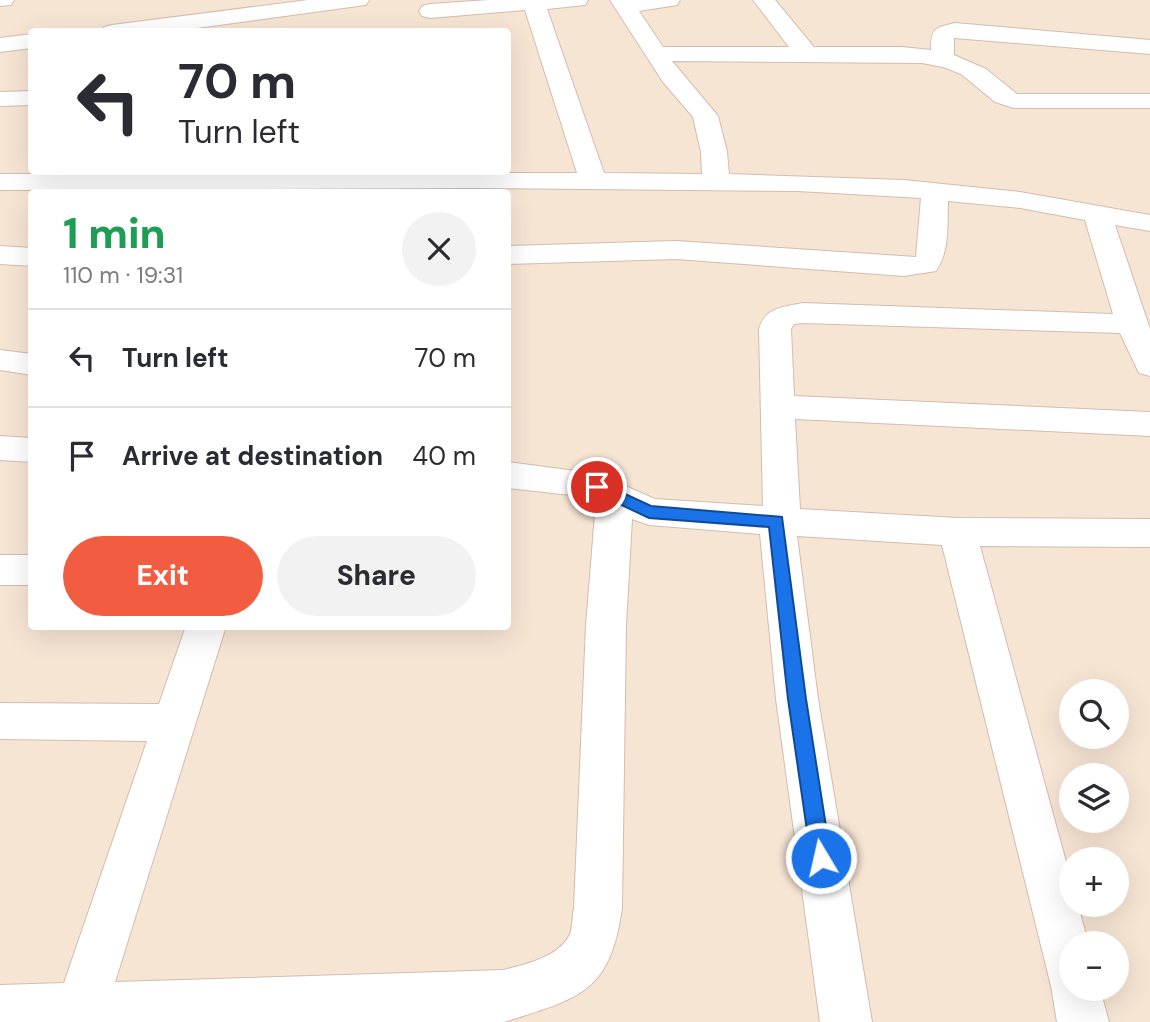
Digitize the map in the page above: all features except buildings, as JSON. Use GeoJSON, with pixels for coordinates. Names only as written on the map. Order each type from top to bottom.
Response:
{"type":"FeatureCollection","features":[{"type":"Feature","properties":{"kind":"street"},"geometry":{"type":"LineString","coordinates":[[121,26],[215,25],[358,0]]}},
{"type":"Feature","properties":{"kind":"street"},"geometry":{"type":"LineString","coordinates":[[431,14],[577,0]]}},
{"type":"Feature","properties":{"kind":"street"},"geometry":{"type":"LineString","coordinates":[[669,0],[623,3],[680,88],[705,116],[714,152],[716,182]]}},
{"type":"Feature","properties":{"kind":"street"},"geometry":{"type":"LineString","coordinates":[[764,0],[807,54]]}},
{"type":"Feature","properties":{"kind":"street"},"geometry":{"type":"LineString","coordinates":[[534,3],[593,180]]}},
{"type":"Feature","properties":{"kind":"street"},"geometry":{"type":"LineString","coordinates":[[318,7],[322,28]]}},
{"type":"Feature","properties":{"kind":"street"},"geometry":{"type":"LineString","coordinates":[[943,59],[942,34],[955,30],[1150,47]]}},
{"type":"Feature","properties":{"kind":"street"},"geometry":{"type":"LineString","coordinates":[[0,45],[28,42]]}},
{"type":"Feature","properties":{"kind":"street"},"geometry":{"type":"LineString","coordinates":[[656,54],[902,54],[943,59],[970,69],[1010,100],[1150,101]]}},
{"type":"Feature","properties":{"kind":"street"},"geometry":{"type":"LineString","coordinates":[[0,99],[28,98]]}},
{"type":"Feature","properties":{"kind":"street"},"geometry":{"type":"LineString","coordinates":[[0,182],[117,176],[228,177],[330,182],[593,180],[798,183],[935,191],[1020,200],[1150,223]]}},
{"type":"Feature","properties":{"kind":"street"},"geometry":{"type":"LineString","coordinates":[[511,255],[676,250],[904,267],[926,265],[931,256],[935,191]]}},
{"type":"Feature","properties":{"kind":"street"},"geometry":{"type":"LineString","coordinates":[[1097,214],[1132,324],[1150,366]]}},
{"type":"Feature","properties":{"kind":"street"},"geometry":{"type":"LineString","coordinates":[[0,255],[28,257]]}},
{"type":"Feature","properties":{"kind":"street"},"geometry":{"type":"LineString","coordinates":[[846,1022],[797,699],[780,522],[775,329],[777,321],[785,316],[803,313],[1132,324]]}},
{"type":"Feature","properties":{"kind":"street"},"geometry":{"type":"LineString","coordinates":[[778,407],[1150,424]]}},
{"type":"Feature","properties":{"kind":"street"},"geometry":{"type":"LineString","coordinates":[[0,449],[28,450]]}},
{"type":"Feature","properties":{"kind":"street"},"geometry":{"type":"LineString","coordinates":[[511,475],[597,487],[649,512],[958,532],[1148,540]]}},
{"type":"Feature","properties":{"kind":"street"},"geometry":{"type":"LineString","coordinates":[[0,1011],[504,996],[553,980],[579,962],[592,943],[598,908],[606,625],[615,497]]}},
{"type":"Feature","properties":{"kind":"street"},"geometry":{"type":"LineString","coordinates":[[958,532],[1060,931]]}},
{"type":"Feature","properties":{"kind":"street"},"geometry":{"type":"LineString","coordinates":[[0,570],[28,570]]}},
{"type":"Feature","properties":{"kind":"street"},"geometry":{"type":"LineString","coordinates":[[81,1008],[205,630]]}},
{"type":"Feature","properties":{"kind":"street"},"geometry":{"type":"LineString","coordinates":[[0,722],[176,723]]}},
{"type":"Feature","properties":{"kind":"street"},"geometry":{"type":"LineString","coordinates":[[1078,1001],[1083,1022]]}},
{"type":"Feature","properties":{"kind":"shaded area"},"geometry":{"type":"Polygon","coordinates":[[[0,0],[1150,0],[1150,1022],[0,1022],[0,0]]]}},
{"type":"Feature","properties":{"kind":"route"},"geometry":{"type":"LineString","coordinates":[[597,487],[649,512],[777,521],[797,699],[821,858]]}}]}
